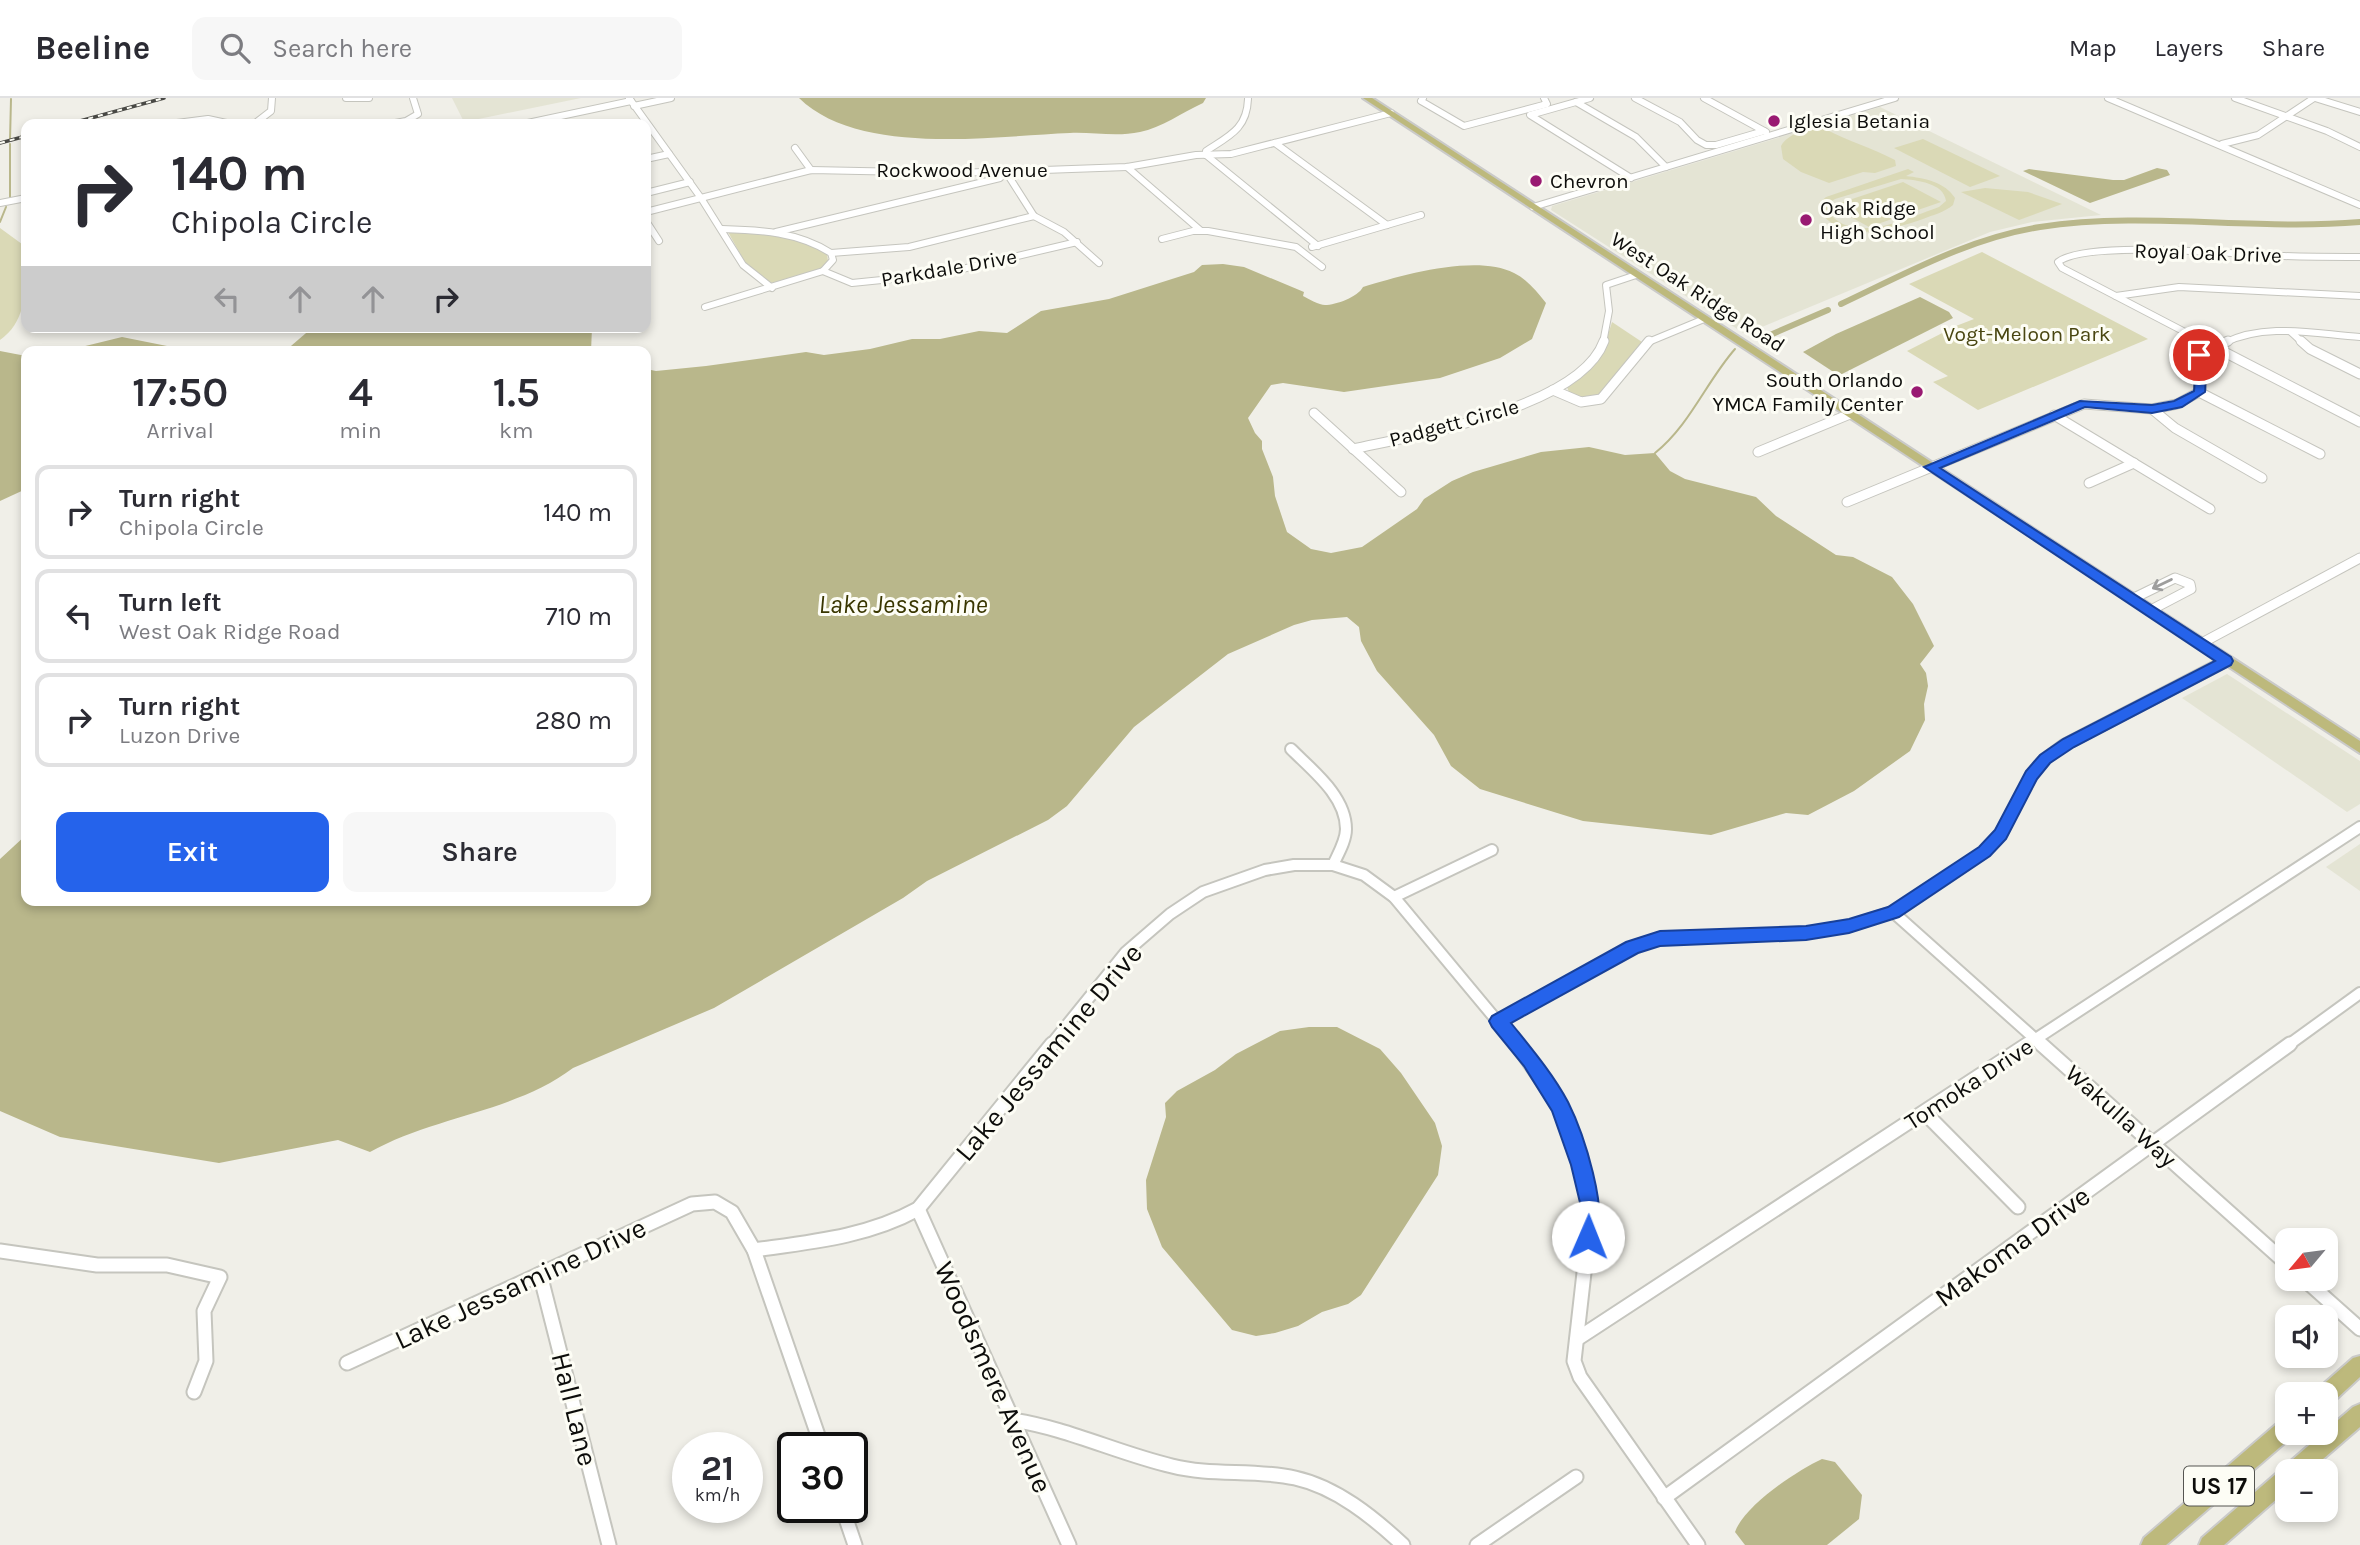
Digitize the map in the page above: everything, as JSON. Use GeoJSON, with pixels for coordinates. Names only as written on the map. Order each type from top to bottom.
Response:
{"type":"FeatureCollection","features":[{"type":"Feature","properties":{"kind":"main road","name":"West Oak Ridge Road"},"geometry":{"type":"LineString","coordinates":[[1367,98],[2360,748]]}},
{"type":"Feature","properties":{"kind":"main road"},"geometry":{"type":"LineString","coordinates":[[2338,1384],[2360,1365]]}},
{"type":"Feature","properties":{"kind":"main road"},"geometry":{"type":"LineString","coordinates":[[2308,1459],[2360,1414]]}},
{"type":"Feature","properties":{"kind":"main road","name":"US 17"},"geometry":{"type":"LineString","coordinates":[[2151,1545],[2275,1438]]}},
{"type":"Feature","properties":{"kind":"main road","name":"US 17"},"geometry":{"type":"LineString","coordinates":[[2209,1545],[2275,1487]]}},
{"type":"Feature","properties":{"kind":"street"},"geometry":{"type":"LineString","coordinates":[[261,119],[271,111],[272,98]]}},
{"type":"Feature","properties":{"kind":"street"},"geometry":{"type":"LineString","coordinates":[[345,98],[369,98]]}},
{"type":"Feature","properties":{"kind":"street"},"geometry":{"type":"LineString","coordinates":[[409,119],[418,114],[413,98]]}},
{"type":"Feature","properties":{"kind":"street"},"geometry":{"type":"LineString","coordinates":[[548,119],[631,102],[671,98]]}},
{"type":"Feature","properties":{"kind":"street"},"geometry":{"type":"LineString","coordinates":[[1423,98],[1421,101],[1437,113],[1464,126],[1547,104],[1544,98]]}},
{"type":"Feature","properties":{"kind":"street"},"geometry":{"type":"LineString","coordinates":[[1590,98],[1530,115],[1631,177]]}},
{"type":"Feature","properties":{"kind":"street"},"geometry":{"type":"LineString","coordinates":[[1635,98],[1680,122],[1697,140],[1706,145],[1716,145],[1763,131]]}},
{"type":"Feature","properties":{"kind":"street"},"geometry":{"type":"LineString","coordinates":[[1704,98],[1772,135]]}},
{"type":"Feature","properties":{"kind":"street"},"geometry":{"type":"LineString","coordinates":[[1533,207],[1895,98]]}},
{"type":"Feature","properties":{"kind":"street"},"geometry":{"type":"LineString","coordinates":[[2108,98],[2222,144],[2360,205]]}},
{"type":"Feature","properties":{"kind":"street"},"geometry":{"type":"LineString","coordinates":[[2235,98],[2360,147]]}},
{"type":"Feature","properties":{"kind":"street"},"geometry":{"type":"LineString","coordinates":[[2222,144],[2230,145],[2248,139],[2289,118],[2315,98],[2360,112]]}},
{"type":"Feature","properties":{"kind":"street"},"geometry":{"type":"LineString","coordinates":[[1248,99],[1247,119],[1238,130],[1206,151],[1206,155],[1318,246]]}},
{"type":"Feature","properties":{"kind":"street"},"geometry":{"type":"LineString","coordinates":[[631,102],[643,119]]}},
{"type":"Feature","properties":{"kind":"street"},"geometry":{"type":"LineString","coordinates":[[1576,102],[1636,137],[1666,167]]}},
{"type":"Feature","properties":{"kind":"street","name":"Rockwood Avenue"},"geometry":{"type":"LineString","coordinates":[[651,211],[811,170],[1006,172],[1127,167],[1206,155],[1231,154],[1391,113]]}},
{"type":"Feature","properties":{"kind":"street"},"geometry":{"type":"LineString","coordinates":[[651,131],[701,198],[743,265],[772,288]]}},
{"type":"Feature","properties":{"kind":"street"},"geometry":{"type":"LineString","coordinates":[[1275,143],[1387,225]]}},
{"type":"Feature","properties":{"kind":"street"},"geometry":{"type":"LineString","coordinates":[[795,148],[811,170]]}},
{"type":"Feature","properties":{"kind":"street"},"geometry":{"type":"LineString","coordinates":[[651,158],[669,154]]}},
{"type":"Feature","properties":{"kind":"street"},"geometry":{"type":"LineString","coordinates":[[1127,167],[1200,230]]}},
{"type":"Feature","properties":{"kind":"street"},"geometry":{"type":"LineString","coordinates":[[776,232],[1000,178],[1006,172],[1034,216],[1064,232],[1099,263]]}},
{"type":"Feature","properties":{"kind":"street"},"geometry":{"type":"LineString","coordinates":[[651,191],[690,182]]}},
{"type":"Feature","properties":{"kind":"street"},"geometry":{"type":"LineString","coordinates":[[0,204],[21,199]]}},
{"type":"Feature","properties":{"kind":"street"},"geometry":{"type":"LineString","coordinates":[[1162,239],[1200,230],[1302,250],[1421,215]]}},
{"type":"Feature","properties":{"kind":"street"},"geometry":{"type":"LineString","coordinates":[[722,229],[776,232],[810,242],[831,253],[861,254],[927,246],[1034,216]]}},
{"type":"Feature","properties":{"kind":"street"},"geometry":{"type":"LineString","coordinates":[[651,229],[659,241]]}},
{"type":"Feature","properties":{"kind":"street","name":"Parkdale Drive"},"geometry":{"type":"LineString","coordinates":[[823,271],[841,281],[852,283],[920,277],[996,263],[1077,242]]}},
{"type":"Feature","properties":{"kind":"street","name":"Royal Oak Drive"},"geometry":{"type":"LineString","coordinates":[[2116,296],[2062,268],[2058,262],[2071,256],[2142,249],[2284,257],[2360,257]]}},
{"type":"Feature","properties":{"kind":"street"},"geometry":{"type":"LineString","coordinates":[[1302,250],[1322,267]]}},
{"type":"Feature","properties":{"kind":"street"},"geometry":{"type":"LineString","coordinates":[[705,307],[823,271],[831,264],[831,253]]}},
{"type":"Feature","properties":{"kind":"street","name":"Padgett Circle"},"geometry":{"type":"LineString","coordinates":[[1353,449],[1498,414],[1553,390],[1589,364],[1600,351],[1609,306],[1606,285],[1636,275]]}},
{"type":"Feature","properties":{"kind":"street"},"geometry":{"type":"LineString","coordinates":[[2116,296],[2179,287],[2360,296]]}},
{"type":"Feature","properties":{"kind":"street"},"geometry":{"type":"LineString","coordinates":[[2116,296],[2360,422]]}},
{"type":"Feature","properties":{"kind":"street"},"geometry":{"type":"LineString","coordinates":[[1553,390],[1581,402],[1601,399],[1646,342],[1704,319]]}},
{"type":"Feature","properties":{"kind":"street"},"geometry":{"type":"LineString","coordinates":[[1847,502],[2084,404],[2152,409],[2177,404],[2199,392],[2202,378],[2197,363],[2199,355],[2242,334],[2260,330],[2360,337]]}},
{"type":"Feature","properties":{"kind":"street"},"geometry":{"type":"LineString","coordinates":[[2291,332],[2310,349],[2360,374]]}},
{"type":"Feature","properties":{"kind":"street"},"geometry":{"type":"LineString","coordinates":[[2199,392],[2320,454]]}},
{"type":"Feature","properties":{"kind":"street"},"geometry":{"type":"LineString","coordinates":[[2152,409],[2175,428],[2262,478]]}},
{"type":"Feature","properties":{"kind":"street"},"geometry":{"type":"LineString","coordinates":[[1314,413],[1401,492]]}},
{"type":"Feature","properties":{"kind":"street"},"geometry":{"type":"LineString","coordinates":[[1758,452],[1850,415]]}},
{"type":"Feature","properties":{"kind":"street"},"geometry":{"type":"LineString","coordinates":[[2054,415],[2210,509]]}},
{"type":"Feature","properties":{"kind":"street"},"geometry":{"type":"LineString","coordinates":[[2090,483],[2134,463]]}},
{"type":"Feature","properties":{"kind":"street"},"geometry":{"type":"LineString","coordinates":[[2200,644],[2360,558]]}},
{"type":"Feature","properties":{"kind":"street"},"geometry":{"type":"LineString","coordinates":[[2132,599],[2175,578],[2190,584],[2191,589],[2149,611]]}},
{"type":"Feature","properties":{"kind":"street"},"geometry":{"type":"LineString","coordinates":[[1498,1021],[1632,947],[1660,939],[1806,933],[1849,926],[1893,912],[1985,851],[2000,834],[2032,775],[2045,759],[2068,743],[2226,661]]}},
{"type":"Feature","properties":{"kind":"street"},"geometry":{"type":"LineString","coordinates":[[1291,749],[1342,811],[1346,830],[1333,866]]}},
{"type":"Feature","properties":{"kind":"street","name":"Tomoka Drive"},"geometry":{"type":"LineString","coordinates":[[1577,1339],[2360,827]]}},
{"type":"Feature","properties":{"kind":"street"},"geometry":{"type":"LineString","coordinates":[[1394,897],[1492,850]]}},
{"type":"Feature","properties":{"kind":"street","name":"Lake Jessamine Drive"},"geometry":{"type":"LineString","coordinates":[[347,1363],[692,1204],[715,1202],[732,1212],[754,1250],[876,1230],[899,1221],[918,1209],[1126,952],[1170,914],[1203,892],[1265,870],[1294,865],[1333,866],[1364,875],[1394,897],[1530,1060],[1560,1107],[1581,1165],[1591,1211],[1574,1361],[1580,1377],[1698,1545]]}},
{"type":"Feature","properties":{"kind":"street","name":"Wakulla Way"},"geometry":{"type":"LineString","coordinates":[[1893,912],[2275,1253]]}},
{"type":"Feature","properties":{"kind":"street","name":"Makoma Drive"},"geometry":{"type":"LineString","coordinates":[[1664,1498],[2360,993]]}},
{"type":"Feature","properties":{"kind":"street"},"geometry":{"type":"LineString","coordinates":[[1925,1113],[2018,1207]]}},
{"type":"Feature","properties":{"kind":"street","name":"Woodsmere Avenue"},"geometry":{"type":"LineString","coordinates":[[918,1209],[1069,1545]]}},
{"type":"Feature","properties":{"kind":"street"},"geometry":{"type":"LineString","coordinates":[[754,1250],[816,1432]]}},
{"type":"Feature","properties":{"kind":"street"},"geometry":{"type":"LineString","coordinates":[[0,1251],[97,1265],[167,1265],[220,1277],[204,1311],[206,1361],[194,1392]]}},
{"type":"Feature","properties":{"kind":"street","name":"Hall Lane"},"geometry":{"type":"LineString","coordinates":[[540,1274],[609,1545]]}},
{"type":"Feature","properties":{"kind":"street"},"geometry":{"type":"LineString","coordinates":[[2319,1292],[2360,1329]]}},
{"type":"Feature","properties":{"kind":"street"},"geometry":{"type":"LineString","coordinates":[[1012,1420],[1048,1425],[1085,1440],[1174,1467],[1296,1478],[1325,1489],[1374,1518],[1403,1545]]}},
{"type":"Feature","properties":{"kind":"street"},"geometry":{"type":"LineString","coordinates":[[1477,1545],[1576,1477]]}},
{"type":"Feature","properties":{"kind":"street"},"geometry":{"type":"LineString","coordinates":[[847,1523],[855,1545]]}},
{"type":"Feature","properties":{"kind":"shaded area"},"geometry":{"type":"Polygon","coordinates":[[[452,98],[581,98],[479,119],[462,119],[452,98]]]}},
{"type":"Feature","properties":{"kind":"shaded area","name":"Oak Ridge High School"},"geometry":{"type":"Polygon","coordinates":[[[1880,107],[2101,215],[2032,222],[1990,232],[1745,334],[1551,210],[1552,206],[1880,107]]]}},
{"type":"Feature","properties":{"kind":"shaded area"},"geometry":{"type":"Polygon","coordinates":[[[2227,674],[2360,761],[2360,804],[2347,812],[2182,698],[2227,674]]]}},
{"type":"Feature","properties":{"kind":"shaded area"},"geometry":{"type":"Polygon","coordinates":[[[2360,844],[2360,891],[2326,867],[2360,844]]]}},
{"type":"Feature","properties":{"kind":"green space"},"geometry":{"type":"Polygon","coordinates":[[[1825,129],[1895,160],[1896,166],[1875,173],[1863,172],[1829,183],[1801,172],[1783,159],[1781,146],[1789,137],[1806,131],[1825,129]]]}},
{"type":"Feature","properties":{"kind":"green space"},"geometry":{"type":"Polygon","coordinates":[[[1923,139],[2000,176],[1970,187],[1894,148],[1923,139]]]}},
{"type":"Feature","properties":{"kind":"green space"},"geometry":{"type":"Polygon","coordinates":[[[1908,169],[1914,172],[1906,176],[1940,185],[1955,198],[1953,205],[1939,213],[1896,227],[1868,232],[1840,228],[1829,221],[1819,210],[1819,203],[1826,197],[1908,169]],[[1901,179],[1835,199],[1827,204],[1827,210],[1838,221],[1851,227],[1865,228],[1896,223],[1939,207],[1946,201],[1935,186],[1901,179]]]}},
{"type":"Feature","properties":{"kind":"green space"},"geometry":{"type":"Polygon","coordinates":[[[1903,182],[1941,202],[1869,227],[1831,206],[1903,182]]]}},
{"type":"Feature","properties":{"kind":"green space"},"geometry":{"type":"Polygon","coordinates":[[[1985,188],[2028,192],[2062,204],[2019,220],[1961,192],[1985,188]]]}},
{"type":"Feature","properties":{"kind":"green space"},"geometry":{"type":"Polygon","coordinates":[[[0,228],[21,243],[21,310],[10,331],[0,340],[0,228]]]}},
{"type":"Feature","properties":{"kind":"green space"},"geometry":{"type":"Polygon","coordinates":[[[728,232],[767,234],[791,239],[827,254],[828,261],[822,269],[772,283],[748,268],[728,232]]]}},
{"type":"Feature","properties":{"kind":"green space","name":"Vogt-Meloon Park"},"geometry":{"type":"Polygon","coordinates":[[[1982,252],[2148,339],[1978,410],[1933,382],[1948,376],[1907,351],[1974,319],[1909,284],[1982,252]]]}},
{"type":"Feature","properties":{"kind":"green space"},"geometry":{"type":"Polygon","coordinates":[[[1612,322],[1642,342],[1600,394],[1590,399],[1570,395],[1567,387],[1596,359],[1612,322]]]}},
{"type":"Feature","properties":{"kind":"water"},"geometry":{"type":"Polygon","coordinates":[[[799,98],[1206,98],[1203,103],[1172,119],[1140,132],[928,139],[891,136],[856,129],[825,117],[799,98]]]}},
{"type":"Feature","properties":{"kind":"water"},"geometry":{"type":"Polygon","coordinates":[[[2157,168],[2167,170],[2170,175],[2090,203],[2023,171],[2029,169],[2124,180],[2157,168]]]}},
{"type":"Feature","properties":{"kind":"water","name":"Lake Jessamine"},"geometry":{"type":"Polygon","coordinates":[[[1202,265],[1244,267],[1304,292],[1303,296],[1325,305],[1346,300],[1363,287],[1398,277],[1439,268],[1480,265],[1514,273],[1532,286],[1546,303],[1532,339],[1500,358],[1440,378],[1344,392],[1283,383],[1271,385],[1248,418],[1262,441],[1262,449],[1273,477],[1275,496],[1287,532],[1311,549],[1331,553],[1362,547],[1452,481],[1541,452],[1589,447],[1625,455],[1655,453],[1670,471],[1685,479],[1756,497],[1776,516],[1836,555],[1853,557],[1892,577],[1913,604],[1934,646],[1920,664],[1926,673],[1928,686],[1924,704],[1925,720],[1910,751],[1854,791],[1808,815],[1786,813],[1711,835],[1583,821],[1480,789],[1451,766],[1434,735],[1377,671],[1361,641],[1359,627],[1347,617],[1312,620],[1294,625],[1228,654],[1134,727],[1067,806],[1048,820],[927,881],[903,898],[714,1008],[573,1068],[526,1095],[421,1130],[370,1152],[338,1140],[219,1163],[60,1137],[0,1111],[0,859],[21,840],[21,906],[651,906],[651,370],[706,366],[806,352],[824,355],[870,349],[912,339],[940,339],[979,331],[1007,333],[1041,311],[1109,299],[1194,272],[1202,265]]]}},
{"type":"Feature","properties":{"kind":"water"},"geometry":{"type":"Polygon","coordinates":[[[1920,297],[1949,312],[1953,318],[1842,374],[1835,373],[1803,352],[1836,334],[1920,297]]]}},
{"type":"Feature","properties":{"kind":"water"},"geometry":{"type":"Polygon","coordinates":[[[306,333],[592,333],[591,346],[291,346],[306,333]]]}},
{"type":"Feature","properties":{"kind":"water"},"geometry":{"type":"Polygon","coordinates":[[[122,337],[167,346],[85,346],[122,337]]]}},
{"type":"Feature","properties":{"kind":"water"},"geometry":{"type":"Polygon","coordinates":[[[0,351],[21,355],[21,491],[0,501],[0,351]]]}},
{"type":"Feature","properties":{"kind":"water"},"geometry":{"type":"Polygon","coordinates":[[[1337,1027],[1380,1049],[1401,1073],[1435,1123],[1442,1146],[1438,1175],[1361,1295],[1348,1304],[1322,1312],[1298,1326],[1256,1336],[1232,1330],[1162,1247],[1147,1209],[1146,1180],[1166,1117],[1165,1103],[1177,1091],[1215,1070],[1236,1054],[1280,1031],[1337,1027]]]}},
{"type":"Feature","properties":{"kind":"water"},"geometry":{"type":"Polygon","coordinates":[[[1822,1459],[1835,1462],[1862,1495],[1859,1519],[1827,1545],[1745,1545],[1735,1532],[1749,1511],[1785,1481],[1822,1459]]]}},
{"type":"Feature","properties":{"kind":"waterway"},"geometry":{"type":"LineString","coordinates":[[10,140],[11,99]]}},
{"type":"Feature","properties":{"kind":"waterway"},"geometry":{"type":"LineString","coordinates":[[10,144],[10,197]]}},
{"type":"Feature","properties":{"kind":"waterway"},"geometry":{"type":"LineString","coordinates":[[0,222],[6,207]]}},
{"type":"Feature","properties":{"kind":"waterway"},"geometry":{"type":"LineString","coordinates":[[1841,304],[1963,248],[1988,239],[2040,227],[2119,221],[2280,224],[2360,222]]}},
{"type":"Feature","properties":{"kind":"waterway"},"geometry":{"type":"LineString","coordinates":[[1763,338],[1828,310]]}},
{"type":"Feature","properties":{"kind":"waterway"},"geometry":{"type":"LineString","coordinates":[[1655,453],[1678,430],[1735,349]]}},
{"type":"Feature","properties":{"kind":"railway"},"geometry":{"type":"LineString","coordinates":[[87,119],[164,98]]}},
{"type":"Feature","properties":{"kind":"railway"},"geometry":{"type":"LineString","coordinates":[[0,143],[21,137]]}},
{"type":"Feature","properties":{"kind":"place","name":"Iglesia Betania"},"geometry":{"type":"Point","coordinates":[1774,121]}},
{"type":"Feature","properties":{"kind":"place","name":"Chevron"},"geometry":{"type":"Point","coordinates":[1536,181]}},
{"type":"Feature","properties":{"kind":"place","name":"Oak Ridge High School"},"geometry":{"type":"Point","coordinates":[1806,220]}},
{"type":"Feature","properties":{"kind":"place","name":"South Orlando YMCA Family Center"},"geometry":{"type":"Point","coordinates":[1917,392]}},
{"type":"Feature","properties":{"kind":"route"},"geometry":{"type":"LineString","coordinates":[[1588,1237],[1591,1211],[1581,1165],[1560,1107],[1530,1060],[1498,1021],[1632,947],[1660,939],[1806,933],[1849,926],[1893,912],[1985,851],[2000,834],[2032,775],[2045,759],[2068,743],[2226,661],[1931,467],[2084,404],[2152,409],[2190,399],[2199,392],[2201,385],[2202,378],[2197,363],[2199,355]]}}]}
